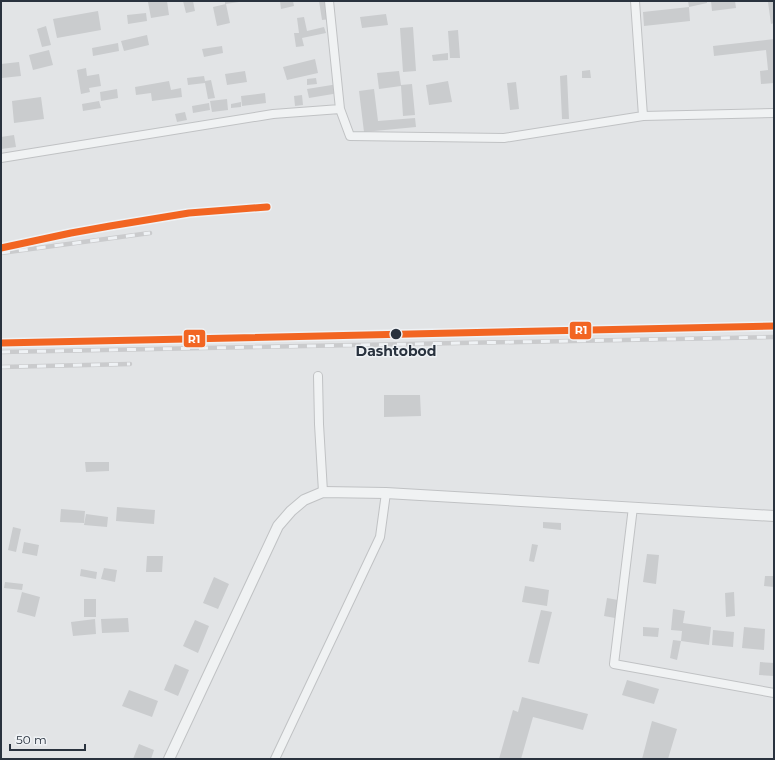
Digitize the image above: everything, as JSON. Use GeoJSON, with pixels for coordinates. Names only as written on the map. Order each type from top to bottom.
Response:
{"type":"FeatureCollection","features":[{"type":"Feature","properties":{"kind":"street"},"geometry":{"type":"LineString","coordinates":[[330,1],[340,109],[350,136],[504,138],[643,116],[774,112]]}},
{"type":"Feature","properties":{"kind":"street"},"geometry":{"type":"LineString","coordinates":[[635,1],[643,116]]}},
{"type":"Feature","properties":{"kind":"street"},"geometry":{"type":"LineString","coordinates":[[1,158],[273,114],[340,109]]}},
{"type":"Feature","properties":{"kind":"street"},"geometry":{"type":"LineString","coordinates":[[318,376],[323,492]]}},
{"type":"Feature","properties":{"kind":"street"},"geometry":{"type":"LineString","coordinates":[[169,759],[278,526],[291,511],[304,500],[323,492],[386,493],[774,516]]}},
{"type":"Feature","properties":{"kind":"street"},"geometry":{"type":"LineString","coordinates":[[275,759],[380,536],[386,493]]}},
{"type":"Feature","properties":{"kind":"street"},"geometry":{"type":"LineString","coordinates":[[633,507],[614,664],[774,693]]}},
{"type":"Feature","properties":{"kind":"building"},"geometry":{"type":"Polygon","coordinates":[[[167,1],[169,15],[151,18],[148,2],[167,1]]]}},
{"type":"Feature","properties":{"kind":"building"},"geometry":{"type":"Polygon","coordinates":[[[183,1],[193,1],[195,11],[186,13],[183,1]]]}},
{"type":"Feature","properties":{"kind":"building"},"geometry":{"type":"Polygon","coordinates":[[[225,1],[239,1],[239,2],[225,4],[225,1]]]}},
{"type":"Feature","properties":{"kind":"building"},"geometry":{"type":"Polygon","coordinates":[[[280,1],[293,1],[294,6],[281,9],[280,1]]]}},
{"type":"Feature","properties":{"kind":"building"},"geometry":{"type":"Polygon","coordinates":[[[319,1],[326,1],[330,19],[322,20],[319,1]]]}},
{"type":"Feature","properties":{"kind":"building"},"geometry":{"type":"Polygon","coordinates":[[[688,1],[707,1],[707,3],[689,7],[688,1]]]}},
{"type":"Feature","properties":{"kind":"building"},"geometry":{"type":"Polygon","coordinates":[[[711,1],[735,1],[736,8],[712,11],[711,1]]]}},
{"type":"Feature","properties":{"kind":"building"},"geometry":{"type":"Polygon","coordinates":[[[774,1],[774,23],[771,24],[768,2],[774,1]]]}},
{"type":"Feature","properties":{"kind":"building"},"geometry":{"type":"Polygon","coordinates":[[[226,4],[230,23],[217,26],[213,7],[226,4]]]}},
{"type":"Feature","properties":{"kind":"building"},"geometry":{"type":"Polygon","coordinates":[[[689,7],[690,21],[644,26],[643,12],[689,7]]]}},
{"type":"Feature","properties":{"kind":"building"},"geometry":{"type":"Polygon","coordinates":[[[98,11],[101,30],[57,38],[53,19],[98,11]]]}},
{"type":"Feature","properties":{"kind":"building"},"geometry":{"type":"Polygon","coordinates":[[[146,13],[147,21],[128,24],[127,15],[146,13]]]}},
{"type":"Feature","properties":{"kind":"building"},"geometry":{"type":"Polygon","coordinates":[[[386,14],[388,25],[362,28],[360,17],[386,14]]]}},
{"type":"Feature","properties":{"kind":"building"},"geometry":{"type":"Polygon","coordinates":[[[304,17],[307,31],[324,27],[326,33],[302,38],[304,46],[296,47],[294,33],[299,33],[297,18],[304,17]]]}},
{"type":"Feature","properties":{"kind":"building"},"geometry":{"type":"Polygon","coordinates":[[[46,26],[51,45],[42,47],[37,29],[46,26]]]}},
{"type":"Feature","properties":{"kind":"building"},"geometry":{"type":"Polygon","coordinates":[[[413,27],[416,71],[403,72],[400,28],[413,27]]]}},
{"type":"Feature","properties":{"kind":"building"},"geometry":{"type":"Polygon","coordinates":[[[458,30],[460,58],[450,58],[448,31],[458,30]]]}},
{"type":"Feature","properties":{"kind":"building"},"geometry":{"type":"Polygon","coordinates":[[[147,35],[149,45],[124,51],[121,41],[147,35]]]}},
{"type":"Feature","properties":{"kind":"building"},"geometry":{"type":"Polygon","coordinates":[[[774,39],[774,83],[761,84],[760,71],[768,70],[766,50],[714,56],[713,46],[774,39]]]}},
{"type":"Feature","properties":{"kind":"building"},"geometry":{"type":"Polygon","coordinates":[[[118,43],[119,51],[93,56],[92,48],[118,43]]]}},
{"type":"Feature","properties":{"kind":"building"},"geometry":{"type":"Polygon","coordinates":[[[222,46],[223,53],[204,57],[202,49],[222,46]]]}},
{"type":"Feature","properties":{"kind":"building"},"geometry":{"type":"Polygon","coordinates":[[[49,50],[53,65],[33,70],[29,55],[49,50]]]}},
{"type":"Feature","properties":{"kind":"building"},"geometry":{"type":"Polygon","coordinates":[[[448,53],[448,60],[433,61],[432,55],[448,53]]]}},
{"type":"Feature","properties":{"kind":"building"},"geometry":{"type":"Polygon","coordinates":[[[315,59],[318,73],[287,80],[283,67],[315,59]]]}},
{"type":"Feature","properties":{"kind":"building"},"geometry":{"type":"Polygon","coordinates":[[[19,62],[21,76],[2,78],[1,64],[19,62]]]}},
{"type":"Feature","properties":{"kind":"building"},"geometry":{"type":"Polygon","coordinates":[[[86,68],[87,76],[99,74],[101,86],[89,88],[90,92],[81,94],[77,70],[86,68]]]}},
{"type":"Feature","properties":{"kind":"building"},"geometry":{"type":"Polygon","coordinates":[[[590,70],[591,78],[582,78],[582,71],[590,70]]]}},
{"type":"Feature","properties":{"kind":"building"},"geometry":{"type":"Polygon","coordinates":[[[245,71],[247,82],[227,85],[225,74],[245,71]]]}},
{"type":"Feature","properties":{"kind":"building"},"geometry":{"type":"Polygon","coordinates":[[[399,71],[401,85],[412,84],[415,115],[403,116],[401,86],[379,89],[377,73],[399,71]]]}},
{"type":"Feature","properties":{"kind":"building"},"geometry":{"type":"Polygon","coordinates":[[[567,75],[569,119],[562,119],[560,76],[567,75]]]}},
{"type":"Feature","properties":{"kind":"building"},"geometry":{"type":"Polygon","coordinates":[[[204,76],[205,81],[211,80],[215,98],[208,99],[205,83],[188,85],[187,78],[204,76]]]}},
{"type":"Feature","properties":{"kind":"building"},"geometry":{"type":"Polygon","coordinates":[[[316,78],[317,84],[307,85],[307,79],[316,78]]]}},
{"type":"Feature","properties":{"kind":"building"},"geometry":{"type":"Polygon","coordinates":[[[169,81],[171,90],[181,88],[182,97],[152,101],[151,93],[136,95],[135,87],[169,81]]]}},
{"type":"Feature","properties":{"kind":"building"},"geometry":{"type":"Polygon","coordinates":[[[448,81],[452,102],[429,105],[426,85],[448,81]]]}},
{"type":"Feature","properties":{"kind":"building"},"geometry":{"type":"Polygon","coordinates":[[[516,82],[519,109],[510,110],[507,83],[516,82]]]}},
{"type":"Feature","properties":{"kind":"building"},"geometry":{"type":"Polygon","coordinates":[[[338,84],[339,93],[309,98],[307,89],[338,84]]]}},
{"type":"Feature","properties":{"kind":"building"},"geometry":{"type":"Polygon","coordinates":[[[117,89],[118,98],[101,101],[100,92],[117,89]]]}},
{"type":"Feature","properties":{"kind":"building"},"geometry":{"type":"Polygon","coordinates":[[[374,89],[378,121],[415,118],[416,127],[364,132],[359,91],[374,89]]]}},
{"type":"Feature","properties":{"kind":"building"},"geometry":{"type":"Polygon","coordinates":[[[265,93],[266,103],[242,106],[241,96],[265,93]]]}},
{"type":"Feature","properties":{"kind":"building"},"geometry":{"type":"Polygon","coordinates":[[[302,95],[303,105],[295,106],[294,96],[302,95]]]}},
{"type":"Feature","properties":{"kind":"building"},"geometry":{"type":"Polygon","coordinates":[[[41,97],[44,119],[14,123],[12,101],[41,97]]]}},
{"type":"Feature","properties":{"kind":"building"},"geometry":{"type":"Polygon","coordinates":[[[227,99],[228,110],[212,112],[210,101],[227,99]]]}},
{"type":"Feature","properties":{"kind":"building"},"geometry":{"type":"Polygon","coordinates":[[[99,101],[101,108],[83,111],[82,104],[99,101]]]}},
{"type":"Feature","properties":{"kind":"building"},"geometry":{"type":"Polygon","coordinates":[[[241,102],[241,107],[231,108],[231,104],[241,102]]]}},
{"type":"Feature","properties":{"kind":"building"},"geometry":{"type":"Polygon","coordinates":[[[209,103],[210,110],[193,113],[192,106],[209,103]]]}},
{"type":"Feature","properties":{"kind":"building"},"geometry":{"type":"Polygon","coordinates":[[[185,112],[187,120],[177,122],[175,114],[185,112]]]}},
{"type":"Feature","properties":{"kind":"building"},"geometry":{"type":"Polygon","coordinates":[[[14,135],[16,147],[1,149],[1,137],[14,135]]]}},
{"type":"Feature","properties":{"kind":"building"},"geometry":{"type":"Polygon","coordinates":[[[384,395],[420,395],[421,416],[384,417],[384,395]]]}},
{"type":"Feature","properties":{"kind":"building"},"geometry":{"type":"Polygon","coordinates":[[[85,462],[109,462],[109,471],[86,472],[85,462]]]}},
{"type":"Feature","properties":{"kind":"building"},"geometry":{"type":"Polygon","coordinates":[[[117,507],[155,510],[154,524],[116,521],[117,507]]]}},
{"type":"Feature","properties":{"kind":"building"},"geometry":{"type":"Polygon","coordinates":[[[61,509],[85,511],[84,523],[60,522],[61,509]]]}},
{"type":"Feature","properties":{"kind":"building"},"geometry":{"type":"Polygon","coordinates":[[[86,514],[108,517],[107,527],[84,525],[86,514]]]}},
{"type":"Feature","properties":{"kind":"building"},"geometry":{"type":"Polygon","coordinates":[[[543,522],[561,523],[561,530],[543,528],[543,522]]]}},
{"type":"Feature","properties":{"kind":"building"},"geometry":{"type":"Polygon","coordinates":[[[13,527],[21,529],[16,552],[8,550],[13,527]]]}},
{"type":"Feature","properties":{"kind":"building"},"geometry":{"type":"Polygon","coordinates":[[[24,542],[39,545],[37,556],[22,553],[24,542]]]}},
{"type":"Feature","properties":{"kind":"building"},"geometry":{"type":"Polygon","coordinates":[[[532,544],[538,545],[534,562],[529,561],[532,544]]]}},
{"type":"Feature","properties":{"kind":"building"},"geometry":{"type":"Polygon","coordinates":[[[647,554],[659,555],[656,584],[643,582],[647,554]]]}},
{"type":"Feature","properties":{"kind":"building"},"geometry":{"type":"Polygon","coordinates":[[[147,556],[163,556],[162,572],[146,572],[147,556]]]}},
{"type":"Feature","properties":{"kind":"building"},"geometry":{"type":"Polygon","coordinates":[[[104,568],[117,570],[115,582],[101,579],[104,568]]]}},
{"type":"Feature","properties":{"kind":"building"},"geometry":{"type":"Polygon","coordinates":[[[81,569],[97,572],[96,579],[80,576],[81,569]]]}},
{"type":"Feature","properties":{"kind":"building"},"geometry":{"type":"Polygon","coordinates":[[[765,576],[774,576],[774,587],[764,586],[765,576]]]}},
{"type":"Feature","properties":{"kind":"building"},"geometry":{"type":"Polygon","coordinates":[[[214,577],[229,584],[218,609],[203,603],[214,577]]]}},
{"type":"Feature","properties":{"kind":"building"},"geometry":{"type":"Polygon","coordinates":[[[5,582],[23,584],[22,590],[4,588],[5,582]]]}},
{"type":"Feature","properties":{"kind":"building"},"geometry":{"type":"Polygon","coordinates":[[[525,586],[549,590],[547,606],[522,602],[525,586]]]}},
{"type":"Feature","properties":{"kind":"building"},"geometry":{"type":"Polygon","coordinates":[[[22,592],[40,597],[35,617],[17,612],[22,592]]]}},
{"type":"Feature","properties":{"kind":"building"},"geometry":{"type":"Polygon","coordinates":[[[734,592],[735,616],[726,617],[725,593],[734,592]]]}},
{"type":"Feature","properties":{"kind":"building"},"geometry":{"type":"Polygon","coordinates":[[[607,598],[618,600],[615,618],[604,616],[607,598]]]}},
{"type":"Feature","properties":{"kind":"building"},"geometry":{"type":"Polygon","coordinates":[[[84,599],[96,599],[96,617],[84,617],[84,599]]]}},
{"type":"Feature","properties":{"kind":"building"},"geometry":{"type":"Polygon","coordinates":[[[673,609],[685,611],[683,623],[711,627],[709,645],[681,641],[682,631],[671,630],[673,609]]]}},
{"type":"Feature","properties":{"kind":"building"},"geometry":{"type":"Polygon","coordinates":[[[541,610],[552,612],[539,664],[528,662],[541,610]]]}},
{"type":"Feature","properties":{"kind":"building"},"geometry":{"type":"Polygon","coordinates":[[[128,618],[129,632],[102,633],[101,619],[128,618]]]}},
{"type":"Feature","properties":{"kind":"building"},"geometry":{"type":"Polygon","coordinates":[[[95,619],[96,634],[73,636],[71,622],[95,619]]]}},
{"type":"Feature","properties":{"kind":"building"},"geometry":{"type":"Polygon","coordinates":[[[195,620],[209,626],[198,653],[183,646],[195,620]]]}},
{"type":"Feature","properties":{"kind":"building"},"geometry":{"type":"Polygon","coordinates":[[[643,627],[659,628],[658,637],[643,636],[643,627]]]}},
{"type":"Feature","properties":{"kind":"building"},"geometry":{"type":"Polygon","coordinates":[[[744,627],[765,629],[764,650],[742,648],[744,627]]]}},
{"type":"Feature","properties":{"kind":"building"},"geometry":{"type":"Polygon","coordinates":[[[713,630],[734,632],[733,647],[712,645],[713,630]]]}},
{"type":"Feature","properties":{"kind":"building"},"geometry":{"type":"Polygon","coordinates":[[[673,640],[681,641],[677,660],[670,658],[673,640]]]}},
{"type":"Feature","properties":{"kind":"building"},"geometry":{"type":"Polygon","coordinates":[[[760,662],[774,663],[774,676],[759,675],[760,662]]]}},
{"type":"Feature","properties":{"kind":"building"},"geometry":{"type":"Polygon","coordinates":[[[175,664],[189,670],[178,696],[164,690],[175,664]]]}},
{"type":"Feature","properties":{"kind":"building"},"geometry":{"type":"Polygon","coordinates":[[[627,680],[659,689],[654,704],[622,695],[627,680]]]}},
{"type":"Feature","properties":{"kind":"building"},"geometry":{"type":"Polygon","coordinates":[[[129,690],[158,701],[152,717],[122,706],[129,690]]]}},
{"type":"Feature","properties":{"kind":"building"},"geometry":{"type":"Polygon","coordinates":[[[522,697],[588,714],[583,730],[533,717],[521,759],[499,759],[513,710],[518,712],[522,697]]]}},
{"type":"Feature","properties":{"kind":"building"},"geometry":{"type":"Polygon","coordinates":[[[652,721],[677,729],[668,759],[642,759],[652,721]]]}},
{"type":"Feature","properties":{"kind":"building"},"geometry":{"type":"Polygon","coordinates":[[[139,744],[154,750],[151,759],[133,759],[139,744]]]}},
{"type":"Feature","properties":{"kind":"railway"},"geometry":{"type":"LineString","coordinates":[[1,248],[71,233],[189,213],[267,207]]}},
{"type":"Feature","properties":{"kind":"railway"},"geometry":{"type":"LineString","coordinates":[[1,253],[150,233]]}},
{"type":"Feature","properties":{"kind":"railway"},"geometry":{"type":"LineString","coordinates":[[1,352],[774,337]]}},
{"type":"Feature","properties":{"kind":"railway"},"geometry":{"type":"LineString","coordinates":[[1,367],[130,364]]}},
{"type":"Feature","properties":{"kind":"transit line","name":"R1"},"geometry":{"type":"LineString","coordinates":[[1,248],[71,233],[189,213],[267,207]]}},
{"type":"Feature","properties":{"kind":"transit line","name":"R1"},"geometry":{"type":"LineString","coordinates":[[1,343],[774,326]]}},
{"type":"Feature","properties":{"kind":"place","name":"Dashtobod"},"geometry":{"type":"Point","coordinates":[396,334]}}]}
